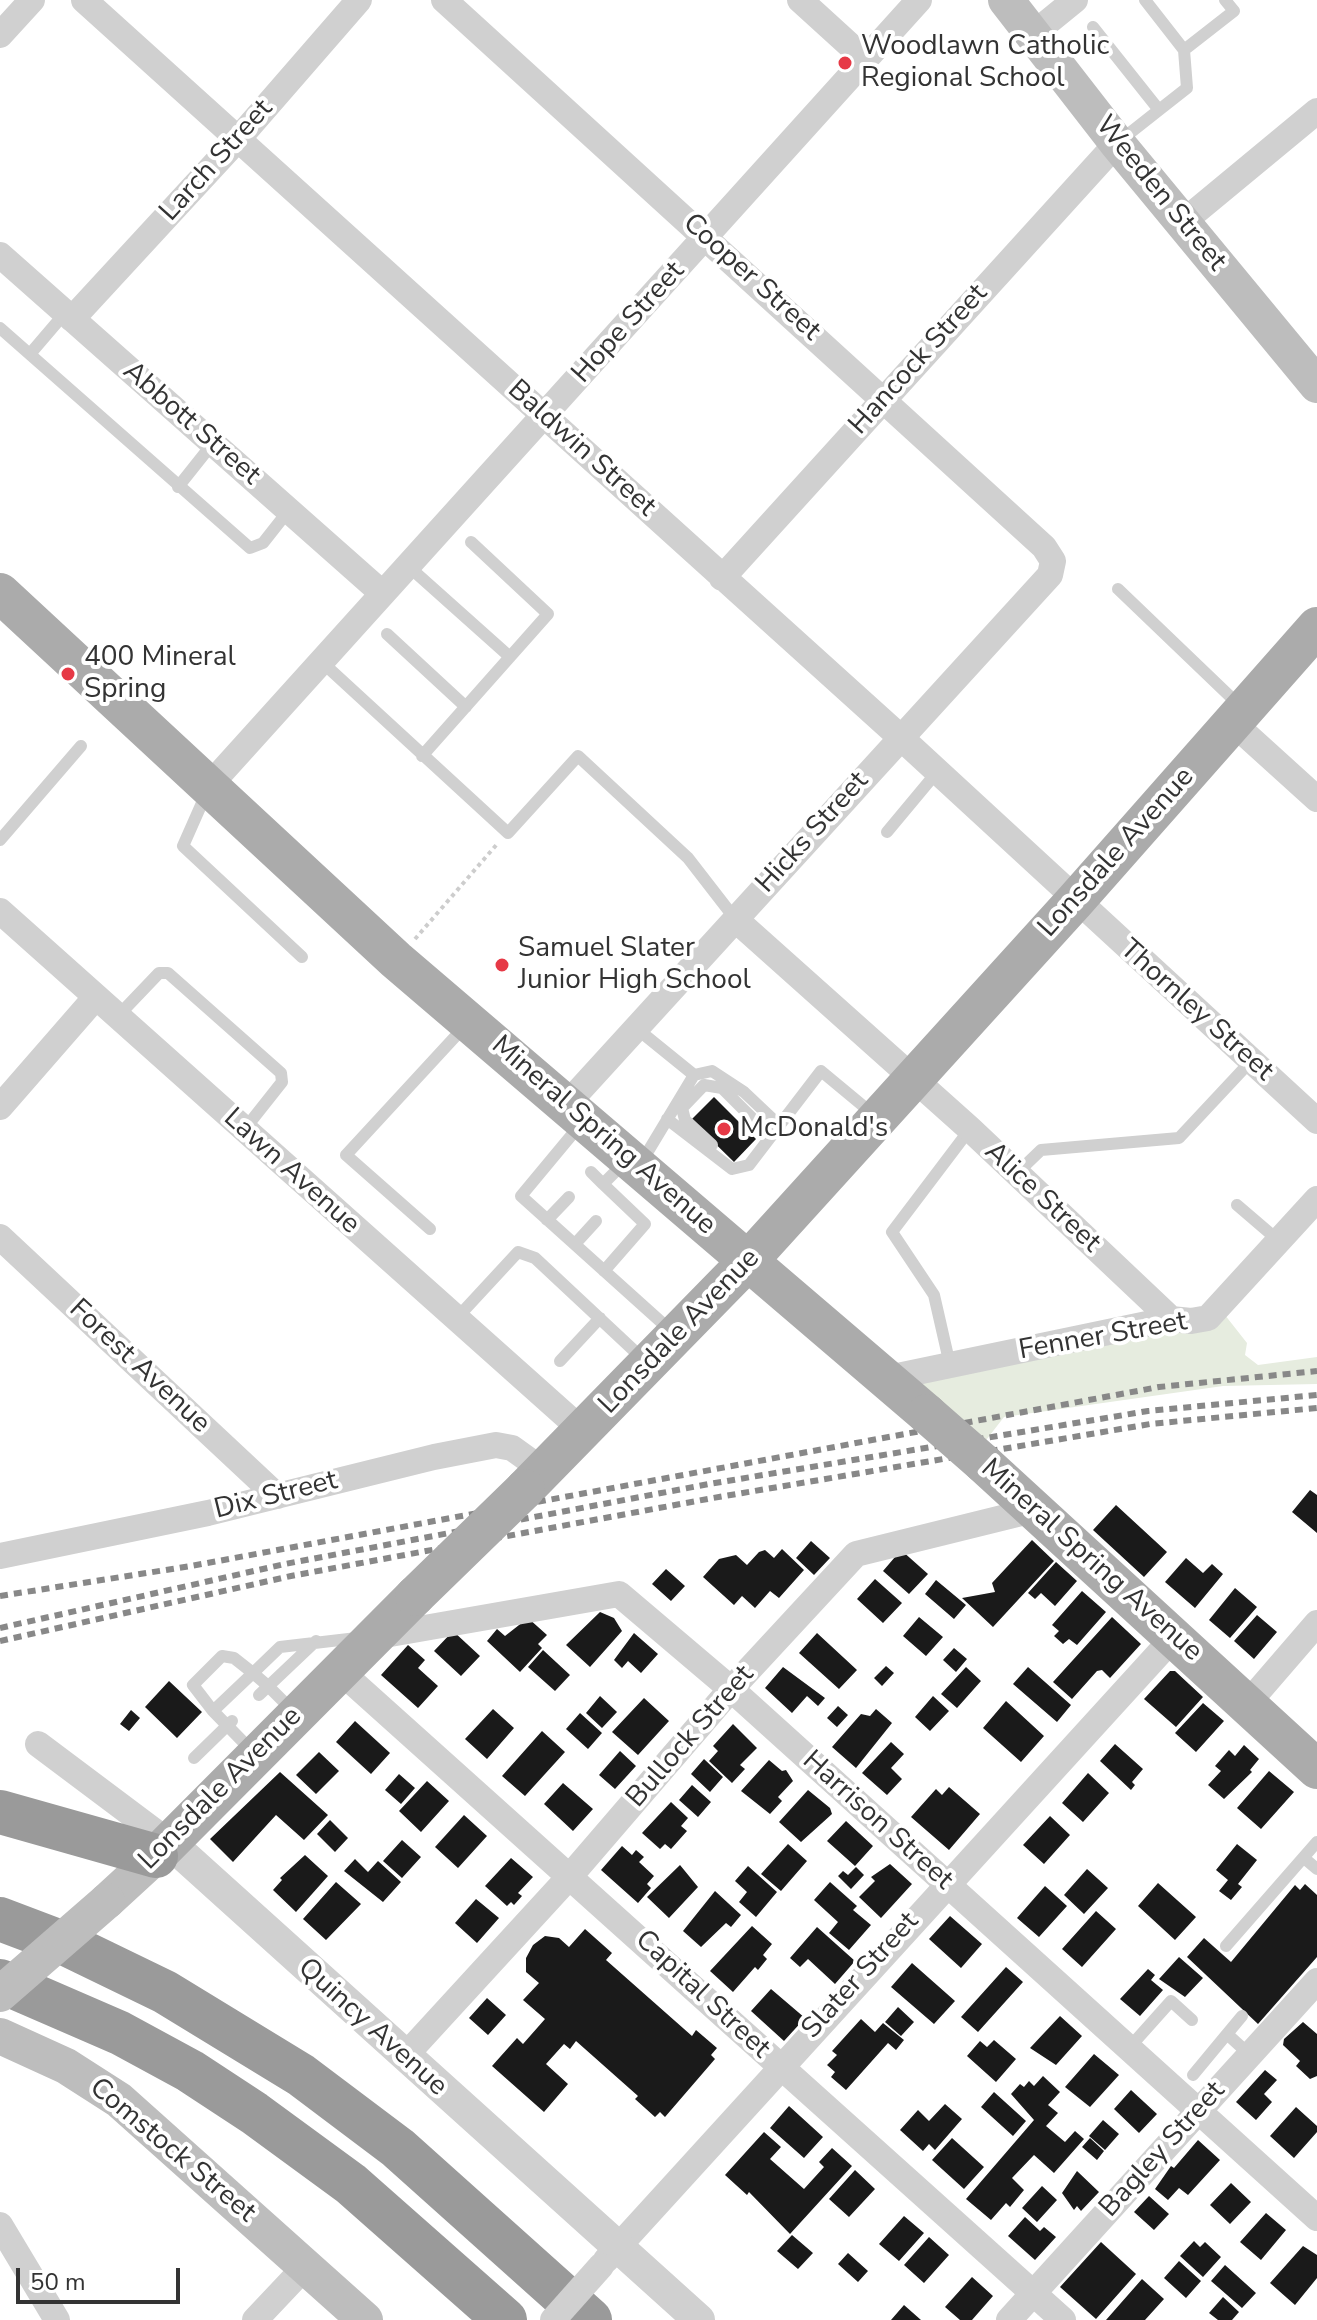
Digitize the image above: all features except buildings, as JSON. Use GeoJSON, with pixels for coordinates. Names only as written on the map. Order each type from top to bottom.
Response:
{"type":"FeatureCollection","features":[{"type":"Feature","properties":{"kind":"highway"},"geometry":{"type":"LineString","coordinates":[[0,1812],[163,1850]]}},
{"type":"Feature","properties":{"kind":"highway"},"geometry":{"type":"LineString","coordinates":[[0,1919],[66,1944],[154,1986],[234,2031],[301,2075],[398,2148],[590,2320]]}},
{"type":"Feature","properties":{"kind":"highway"},"geometry":{"type":"LineString","coordinates":[[0,1981],[120,2033],[190,2071],[243,2106],[351,2184],[505,2320]]}},
{"type":"Feature","properties":{"kind":"main road","name":"Weeden Street"},"geometry":{"type":"LineString","coordinates":[[1006,0],[1117,143],[1317,385]]}},
{"type":"Feature","properties":{"kind":"main road","name":"Mineral Spring Avenue"},"geometry":{"type":"LineString","coordinates":[[0,593],[396,960],[576,1112],[624,1170],[748,1261],[888,1378],[1317,1769]]}},
{"type":"Feature","properties":{"kind":"main road","name":"Lonsdale Avenue"},"geometry":{"type":"LineString","coordinates":[[0,1994],[163,1850],[256,1756],[296,1714],[328,1656],[373,1637],[584,1432],[748,1261],[1075,901],[1317,627]]}},
{"type":"Feature","properties":{"kind":"main road","name":"Comstock Street"},"geometry":{"type":"LineString","coordinates":[[0,2036],[66,2066],[119,2100],[365,2320]]}},
{"type":"Feature","properties":{"kind":"street"},"geometry":{"type":"LineString","coordinates":[[0,35],[32,0]]}},
{"type":"Feature","properties":{"kind":"street","name":"Baldwin Street"},"geometry":{"type":"LineString","coordinates":[[84,0],[899,736],[1075,901]]}},
{"type":"Feature","properties":{"kind":"street","name":"Larch Street"},"geometry":{"type":"LineString","coordinates":[[69,316],[239,138],[359,0]]}},
{"type":"Feature","properties":{"kind":"street","name":"Cooper Street"},"geometry":{"type":"LineString","coordinates":[[444,0],[1044,547],[1053,561]]}},
{"type":"Feature","properties":{"kind":"street"},"geometry":{"type":"LineString","coordinates":[[800,0],[866,60]]}},
{"type":"Feature","properties":{"kind":"street","name":"Hope Street"},"geometry":{"type":"LineString","coordinates":[[208,787],[919,0]]}},
{"type":"Feature","properties":{"kind":"street"},"geometry":{"type":"LineString","coordinates":[[1032,35],[1075,0]]}},
{"type":"Feature","properties":{"kind":"street"},"geometry":{"type":"LineString","coordinates":[[1183,222],[1317,111]]}},
{"type":"Feature","properties":{"kind":"street","name":"Hancock Street"},"geometry":{"type":"LineString","coordinates":[[722,578],[1117,143]]}},
{"type":"Feature","properties":{"kind":"street","name":"Abbott Street"},"geometry":{"type":"LineString","coordinates":[[0,255],[382,593]]}},
{"type":"Feature","properties":{"kind":"street","name":"Hicks Street"},"geometry":{"type":"LineString","coordinates":[[576,1112],[636,1028],[899,736],[1050,575],[1053,561]]}},
{"type":"Feature","properties":{"kind":"street"},"geometry":{"type":"LineString","coordinates":[[1238,717],[1317,799]]}},
{"type":"Feature","properties":{"kind":"street","name":"Thornley Street"},"geometry":{"type":"LineString","coordinates":[[1075,901],[1317,1121]]}},
{"type":"Feature","properties":{"kind":"street","name":"Lawn Avenue"},"geometry":{"type":"LineString","coordinates":[[0,911],[584,1432]]}},
{"type":"Feature","properties":{"kind":"street"},"geometry":{"type":"LineString","coordinates":[[736,920],[913,1078]]}},
{"type":"Feature","properties":{"kind":"street"},"geometry":{"type":"LineString","coordinates":[[0,1107],[95,998]]}},
{"type":"Feature","properties":{"kind":"street","name":"Alice Street"},"geometry":{"type":"LineString","coordinates":[[913,1078],[1171,1319]]}},
{"type":"Feature","properties":{"kind":"street","name":"Fenner Street"},"geometry":{"type":"LineString","coordinates":[[888,1378],[1171,1319],[1191,1321],[1208,1318],[1317,1199]]}},
{"type":"Feature","properties":{"kind":"street","name":"Forest Avenue"},"geometry":{"type":"LineString","coordinates":[[0,1237],[277,1496]]}},
{"type":"Feature","properties":{"kind":"street","name":"Dix Street"},"geometry":{"type":"LineString","coordinates":[[0,1556],[496,1445],[512,1448],[535,1480]]}},
{"type":"Feature","properties":{"kind":"street","name":"Bullock Street"},"geometry":{"type":"LineString","coordinates":[[404,2057],[571,1875],[731,1689],[856,1554],[1034,1510]]}},
{"type":"Feature","properties":{"kind":"street","name":"Harrison Street"},"geometry":{"type":"LineString","coordinates":[[373,1637],[619,1594],[731,1689],[1317,2218]]}},
{"type":"Feature","properties":{"kind":"street"},"geometry":{"type":"LineString","coordinates":[[1248,1703],[1317,1623]]}},
{"type":"Feature","properties":{"kind":"street","name":"Slater Street"},"geometry":{"type":"LineString","coordinates":[[553,2320],[946,1883],[1174,1637]]}},
{"type":"Feature","properties":{"kind":"street","name":"Capital Street"},"geometry":{"type":"LineString","coordinates":[[328,1656],[1063,2320]]}},
{"type":"Feature","properties":{"kind":"street","name":"Quincy Avenue"},"geometry":{"type":"LineString","coordinates":[[38,1744],[404,2057],[609,2257],[699,2320]]}},
{"type":"Feature","properties":{"kind":"street","name":"Bagley Street"},"geometry":{"type":"LineString","coordinates":[[1009,2320],[1317,1981]]}},
{"type":"Feature","properties":{"kind":"street"},"geometry":{"type":"LineString","coordinates":[[0,2225],[57,2320]]}},
{"type":"Feature","properties":{"kind":"street"},"geometry":{"type":"LineString","coordinates":[[255,2320],[305,2267]]}},
{"type":"Feature","properties":{"kind":"lane"},"geometry":{"type":"LineString","coordinates":[[1117,143],[1187,88],[1184,50],[1145,0]]}},
{"type":"Feature","properties":{"kind":"lane"},"geometry":{"type":"LineString","coordinates":[[1184,50],[1234,11],[1225,0]]}},
{"type":"Feature","properties":{"kind":"lane"},"geometry":{"type":"LineString","coordinates":[[1093,27],[1159,110]]}},
{"type":"Feature","properties":{"kind":"lane"},"geometry":{"type":"LineString","coordinates":[[30,354],[69,316]]}},
{"type":"Feature","properties":{"kind":"lane"},"geometry":{"type":"LineString","coordinates":[[0,328],[250,548],[263,543],[289,510]]}},
{"type":"Feature","properties":{"kind":"lane"},"geometry":{"type":"LineString","coordinates":[[178,487],[213,443]]}},
{"type":"Feature","properties":{"kind":"lane"},"geometry":{"type":"LineString","coordinates":[[422,756],[548,614],[471,542]]}},
{"type":"Feature","properties":{"kind":"lane"},"geometry":{"type":"LineString","coordinates":[[407,565],[510,657]]}},
{"type":"Feature","properties":{"kind":"lane"},"geometry":{"type":"LineString","coordinates":[[1118,589],[1238,717]]}},
{"type":"Feature","properties":{"kind":"lane"},"geometry":{"type":"LineString","coordinates":[[387,634],[466,707]]}},
{"type":"Feature","properties":{"kind":"lane"},"geometry":{"type":"LineString","coordinates":[[323,663],[508,833],[578,756],[688,858],[736,920]]}},
{"type":"Feature","properties":{"kind":"lane"},"geometry":{"type":"LineString","coordinates":[[0,840],[81,746]]}},
{"type":"Feature","properties":{"kind":"lane"},"geometry":{"type":"LineString","coordinates":[[887,832],[937,772]]}},
{"type":"Feature","properties":{"kind":"lane"},"geometry":{"type":"LineString","coordinates":[[208,787],[183,846],[302,957]]}},
{"type":"Feature","properties":{"kind":"lane"},"geometry":{"type":"LineString","coordinates":[[117,1017],[159,973],[168,973],[281,1073],[282,1082],[244,1130]]}},
{"type":"Feature","properties":{"kind":"lane"},"geometry":{"type":"LineString","coordinates":[[430,1229],[346,1155],[470,1021]]}},
{"type":"Feature","properties":{"kind":"lane"},"geometry":{"type":"LineString","coordinates":[[636,1028],[694,1075]]}},
{"type":"Feature","properties":{"kind":"lane"},"geometry":{"type":"LineString","coordinates":[[1016,1174],[1041,1150],[1179,1138],[1251,1061]]}},
{"type":"Feature","properties":{"kind":"lane"},"geometry":{"type":"LineString","coordinates":[[591,1172],[624,1170],[667,1119],[694,1075],[712,1071],[744,1092],[780,1126]]}},
{"type":"Feature","properties":{"kind":"lane"},"geometry":{"type":"LineString","coordinates":[[732,1169],[749,1165],[821,1071],[877,1118]]}},
{"type":"Feature","properties":{"kind":"lane"},"geometry":{"type":"LineString","coordinates":[[732,1169],[726,1158],[685,1120],[682,1108],[704,1085],[722,1088],[759,1125],[780,1126]]}},
{"type":"Feature","properties":{"kind":"lane"},"geometry":{"type":"LineString","coordinates":[[576,1112],[521,1196],[676,1336]]}},
{"type":"Feature","properties":{"kind":"lane"},"geometry":{"type":"LineString","coordinates":[[667,1119],[732,1169]]}},
{"type":"Feature","properties":{"kind":"lane"},"geometry":{"type":"LineString","coordinates":[[951,1365],[934,1295],[892,1232],[970,1129]]}},
{"type":"Feature","properties":{"kind":"lane"},"geometry":{"type":"LineString","coordinates":[[604,1271],[645,1224],[624,1170]]}},
{"type":"Feature","properties":{"kind":"lane"},"geometry":{"type":"LineString","coordinates":[[547,1220],[569,1197]]}},
{"type":"Feature","properties":{"kind":"lane"},"geometry":{"type":"LineString","coordinates":[[1237,1205],[1279,1241]]}},
{"type":"Feature","properties":{"kind":"lane"},"geometry":{"type":"LineString","coordinates":[[575,1244],[596,1221]]}},
{"type":"Feature","properties":{"kind":"lane"},"geometry":{"type":"LineString","coordinates":[[456,1319],[518,1252],[535,1258],[649,1364]]}},
{"type":"Feature","properties":{"kind":"lane"},"geometry":{"type":"LineString","coordinates":[[560,1361],[600,1318]]}},
{"type":"Feature","properties":{"kind":"lane"},"geometry":{"type":"LineString","coordinates":[[213,1711],[280,1647],[328,1656]]}},
{"type":"Feature","properties":{"kind":"lane"},"geometry":{"type":"LineString","coordinates":[[256,1756],[230,1723],[213,1711],[193,1685],[222,1656],[234,1658],[253,1673],[263,1691],[296,1714]]}},
{"type":"Feature","properties":{"kind":"lane"},"geometry":{"type":"LineString","coordinates":[[263,1691],[328,1656]]}},
{"type":"Feature","properties":{"kind":"lane"},"geometry":{"type":"LineString","coordinates":[[194,1758],[230,1723]]}},
{"type":"Feature","properties":{"kind":"lane"},"geometry":{"type":"LineString","coordinates":[[1226,1946],[1317,1842]]}},
{"type":"Feature","properties":{"kind":"lane"},"geometry":{"type":"LineString","coordinates":[[1304,1858],[1317,1869]]}},
{"type":"Feature","properties":{"kind":"lane"},"geometry":{"type":"LineString","coordinates":[[1129,2048],[1171,2001],[1192,2020]]}},
{"type":"Feature","properties":{"kind":"lane"},"geometry":{"type":"LineString","coordinates":[[1193,2075],[1242,2016]]}},
{"type":"Feature","properties":{"kind":"lane"},"geometry":{"type":"LineString","coordinates":[[1227,2034],[1250,2055]]}},
{"type":"Feature","properties":{"kind":"path"},"geometry":{"type":"LineString","coordinates":[[396,960],[508,833]]}},
{"type":"Feature","properties":{"kind":"shaded area"},"geometry":{"type":"Polygon","coordinates":[[[1221,1310],[1247,1343],[1245,1355],[1258,1365],[1317,1357],[1317,1384],[1223,1386],[1004,1417],[973,1457],[895,1377],[1221,1310]]]}},
{"type":"Feature","properties":{"kind":"railway"},"geometry":{"type":"LineString","coordinates":[[0,1596],[191,1566],[1159,1387],[1317,1371]]}},
{"type":"Feature","properties":{"kind":"railway"},"geometry":{"type":"LineString","coordinates":[[0,1628],[285,1564],[709,1484],[1148,1411],[1317,1395]]}},
{"type":"Feature","properties":{"kind":"railway"},"geometry":{"type":"LineString","coordinates":[[0,1641],[291,1576],[713,1498],[1150,1424],[1317,1408]]}},
{"type":"Feature","properties":{"kind":"place","name":"Woodlawn Catholic Regional School"},"geometry":{"type":"Point","coordinates":[845,63]}},
{"type":"Feature","properties":{"kind":"place","name":"400 Mineral Spring"},"geometry":{"type":"Point","coordinates":[68,674]}},
{"type":"Feature","properties":{"kind":"place","name":"Samuel Slater Junior High School"},"geometry":{"type":"Point","coordinates":[502,965]}},
{"type":"Feature","properties":{"kind":"place","name":"McDonald's"},"geometry":{"type":"Point","coordinates":[724,1129]}}]}
